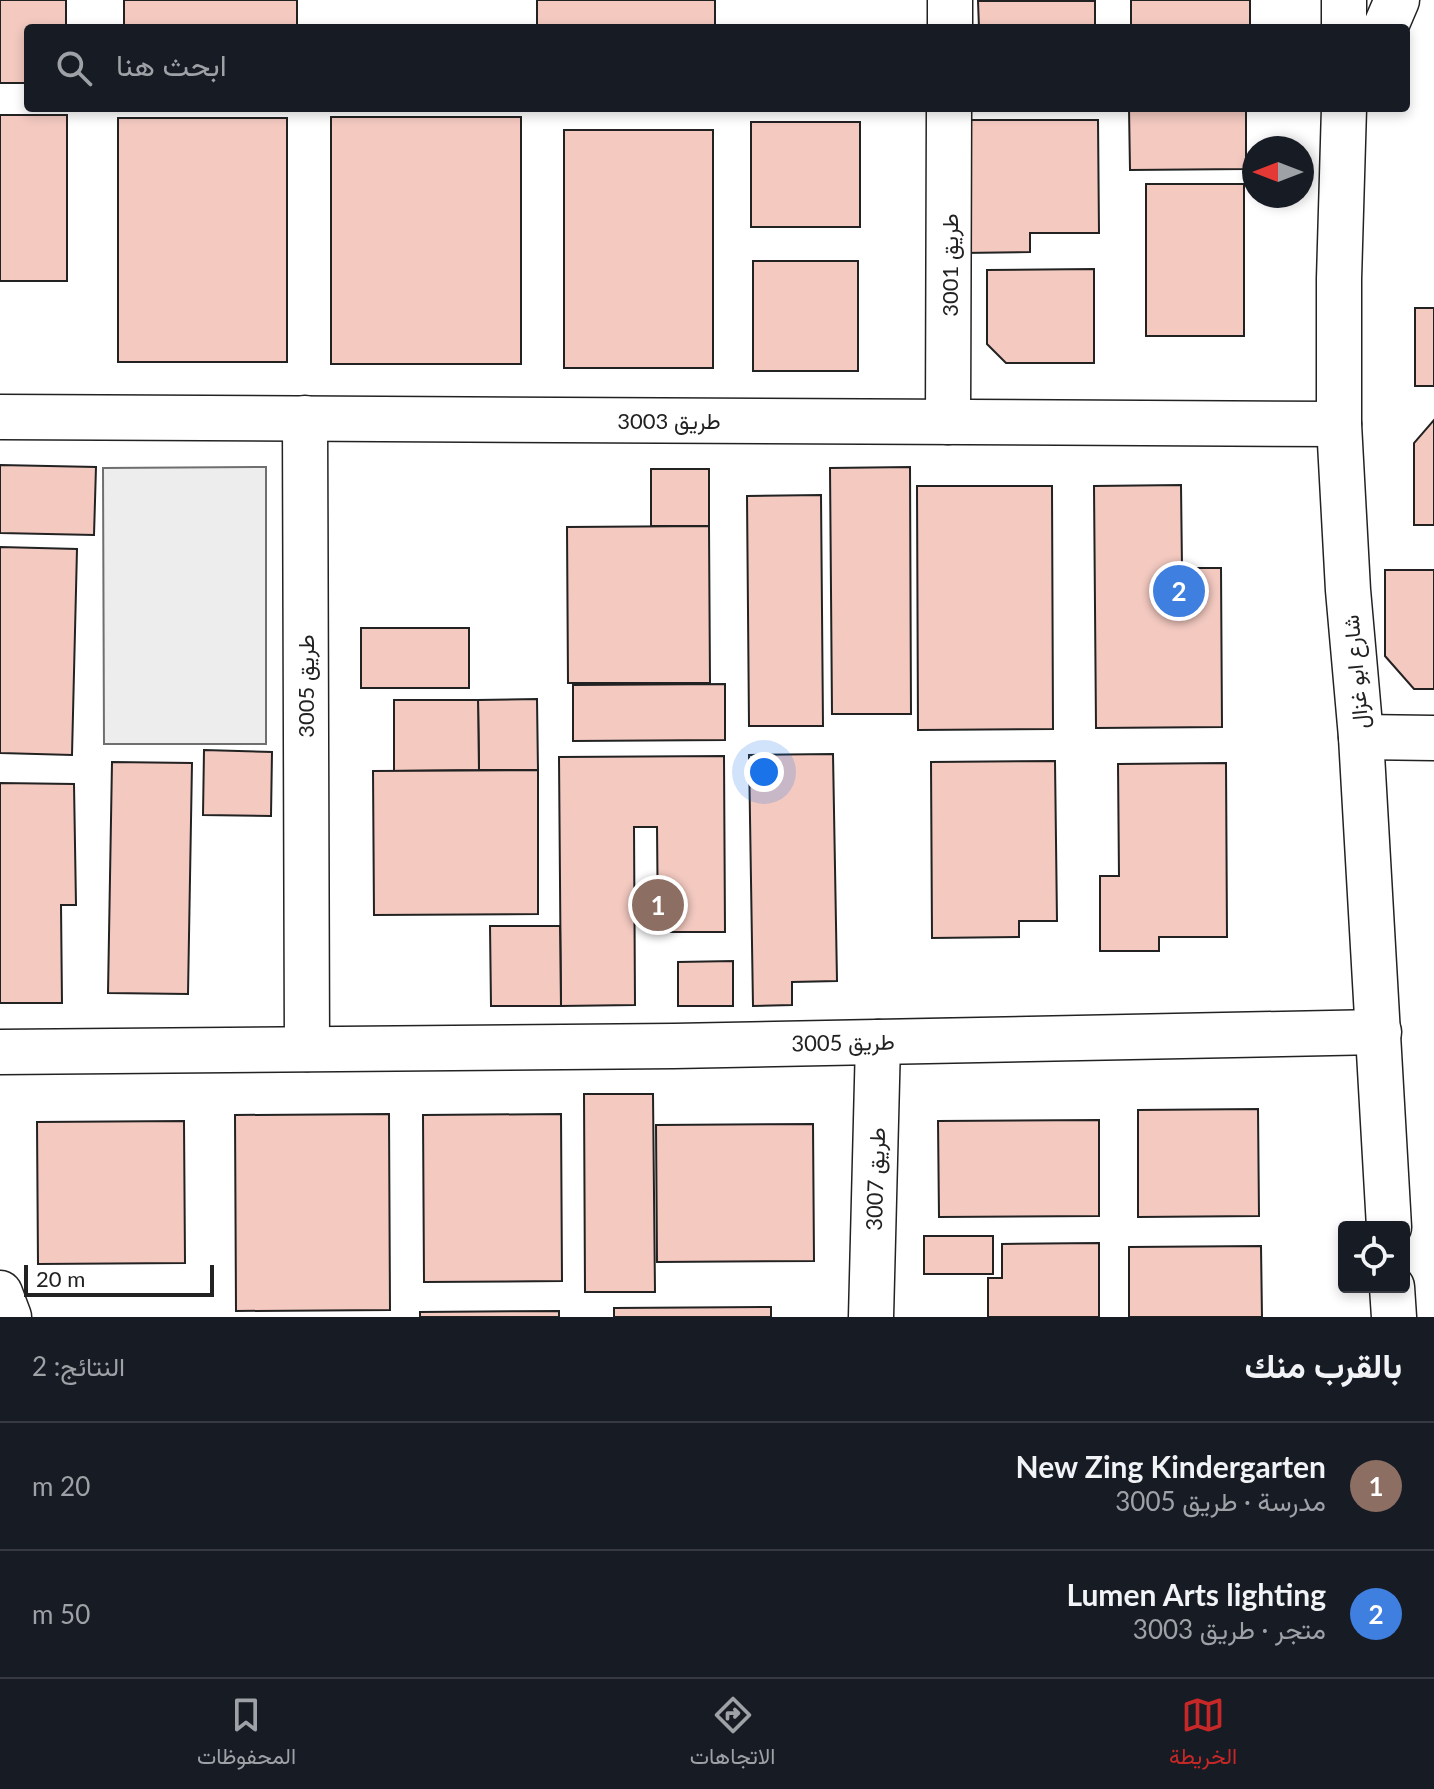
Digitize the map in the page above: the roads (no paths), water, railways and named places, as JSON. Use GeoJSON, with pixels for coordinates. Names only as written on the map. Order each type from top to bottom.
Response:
{"type":"FeatureCollection","features":[{"type":"Feature","properties":{"kind":"street"},"geometry":{"type":"LineString","coordinates":[[950,0],[950,24]]}},
{"type":"Feature","properties":{"kind":"street"},"geometry":{"type":"LineString","coordinates":[[1344,0],[1344,24]]}},
{"type":"Feature","properties":{"kind":"street"},"geometry":{"type":"LineString","coordinates":[[1387,24],[1397,0]]}},
{"type":"Feature","properties":{"kind":"street","name":"طريق 3001"},"geometry":{"type":"LineString","coordinates":[[948,422],[949,112]]}},
{"type":"Feature","properties":{"kind":"street","name":"شارع ابو غزال"},"geometry":{"type":"LineString","coordinates":[[1345,112],[1339,279],[1339,424],[1348,590],[1361,737],[1389,1221]]}},
{"type":"Feature","properties":{"kind":"street","name":"طريق 3003"},"geometry":{"type":"LineString","coordinates":[[0,417],[1339,424]]}},
{"type":"Feature","properties":{"kind":"street","name":"طريق 3005"},"geometry":{"type":"LineString","coordinates":[[305,418],[307,1049]]}},
{"type":"Feature","properties":{"kind":"street"},"geometry":{"type":"LineString","coordinates":[[1361,737],[1434,738]]}},
{"type":"Feature","properties":{"kind":"street","name":"طريق 3005"},"geometry":{"type":"LineString","coordinates":[[0,1052],[878,1042],[1379,1032]]}},
{"type":"Feature","properties":{"kind":"street","name":"طريق 3007"},"geometry":{"type":"LineString","coordinates":[[871,1317],[878,1042]]}},
{"type":"Feature","properties":{"kind":"street"},"geometry":{"type":"LineString","coordinates":[[0,1293],[9,1317]]}},
{"type":"Feature","properties":{"kind":"street"},"geometry":{"type":"LineString","coordinates":[[1392,1293],[1394,1317]]}},
{"type":"Feature","properties":{"kind":"place","name":"Lumen Arts lighting"},"geometry":{"type":"Point","coordinates":[1179,591]}},
{"type":"Feature","properties":{"kind":"place","name":"New Zing Kindergarten"},"geometry":{"type":"Point","coordinates":[658,905]}}]}
